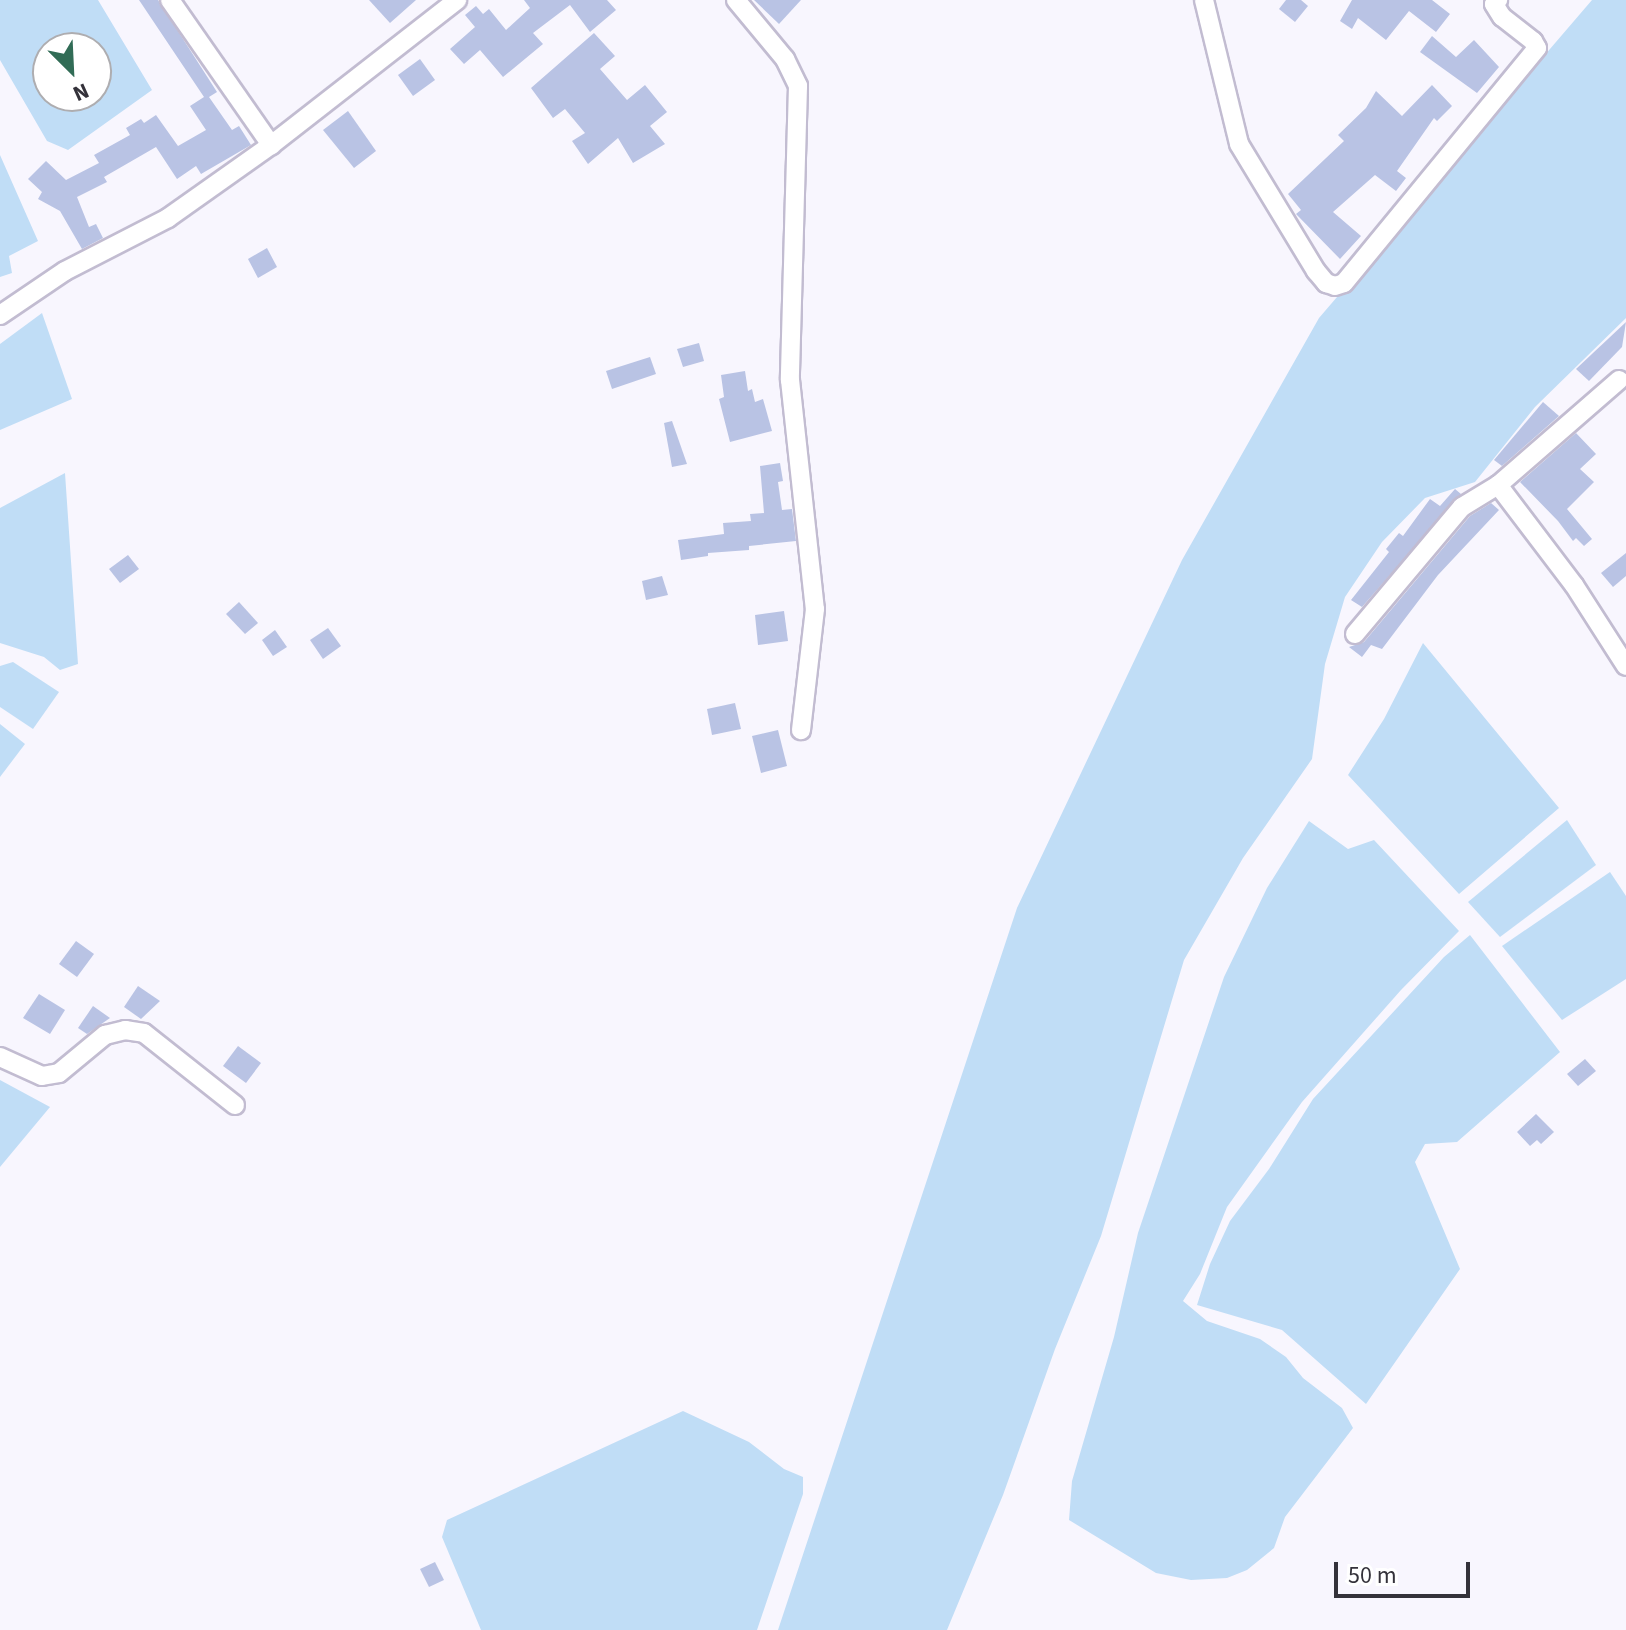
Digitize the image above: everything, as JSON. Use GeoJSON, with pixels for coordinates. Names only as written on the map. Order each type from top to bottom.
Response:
{"type":"FeatureCollection","features":[{"type":"Feature","properties":{"kind":"street"},"geometry":{"type":"LineString","coordinates":[[170,0],[271,145]]}},
{"type":"Feature","properties":{"kind":"street"},"geometry":{"type":"LineString","coordinates":[[0,315],[65,271],[168,218],[271,145],[457,0]]}},
{"type":"Feature","properties":{"kind":"street"},"geometry":{"type":"LineString","coordinates":[[736,0],[785,59],[798,86],[790,380],[815,609],[801,730]]}},
{"type":"Feature","properties":{"kind":"street"},"geometry":{"type":"LineString","coordinates":[[1204,0],[1239,144],[1316,271],[1326,283],[1335,286],[1344,283],[1537,48],[1533,41],[1502,17],[1494,4],[1498,0]]}},
{"type":"Feature","properties":{"kind":"street"},"geometry":{"type":"LineString","coordinates":[[1355,634],[1462,507],[1498,485],[1619,380]]}},
{"type":"Feature","properties":{"kind":"street"},"geometry":{"type":"LineString","coordinates":[[1498,485],[1574,585],[1626,666]]}},
{"type":"Feature","properties":{"kind":"street"},"geometry":{"type":"LineString","coordinates":[[0,1057],[42,1076],[59,1073],[105,1035],[125,1030],[144,1033],[235,1105]]}},
{"type":"Feature","properties":{"kind":"water"},"geometry":{"type":"Polygon","coordinates":[[[0,0],[98,0],[152,90],[68,150],[47,141],[0,60],[0,0]]]}},
{"type":"Feature","properties":{"kind":"water"},"geometry":{"type":"Polygon","coordinates":[[[1592,0],[1626,0],[1626,318],[1535,407],[1475,482],[1425,498],[1382,542],[1345,597],[1325,664],[1312,759],[1243,858],[1184,960],[1101,1236],[1055,1349],[1003,1495],[947,1630],[778,1630],[1017,908],[1182,560],[1319,318],[1592,0]]]}},
{"type":"Feature","properties":{"kind":"water"},"geometry":{"type":"Polygon","coordinates":[[[0,155],[38,241],[9,256],[12,273],[0,277],[0,155]]]}},
{"type":"Feature","properties":{"kind":"water"},"geometry":{"type":"Polygon","coordinates":[[[42,313],[72,399],[0,430],[0,344],[42,313]]]}},
{"type":"Feature","properties":{"kind":"water"},"geometry":{"type":"Polygon","coordinates":[[[65,473],[78,664],[60,670],[44,657],[0,643],[0,508],[65,473]]]}},
{"type":"Feature","properties":{"kind":"water"},"geometry":{"type":"Polygon","coordinates":[[[1423,643],[1559,808],[1459,894],[1348,775],[1384,719],[1423,643]]]}},
{"type":"Feature","properties":{"kind":"water"},"geometry":{"type":"Polygon","coordinates":[[[13,662],[59,692],[33,729],[0,707],[0,666],[13,662]]]}},
{"type":"Feature","properties":{"kind":"water"},"geometry":{"type":"Polygon","coordinates":[[[0,724],[25,744],[0,777],[0,724]]]}},
{"type":"Feature","properties":{"kind":"water"},"geometry":{"type":"Polygon","coordinates":[[[1567,820],[1596,865],[1500,937],[1468,902],[1567,820]]]}},
{"type":"Feature","properties":{"kind":"water"},"geometry":{"type":"Polygon","coordinates":[[[1309,821],[1348,849],[1374,840],[1459,931],[1401,990],[1302,1102],[1227,1207],[1200,1274],[1183,1301],[1207,1321],[1260,1339],[1286,1357],[1303,1378],[1342,1408],[1353,1428],[1285,1517],[1274,1548],[1247,1570],[1227,1578],[1191,1580],[1156,1573],[1069,1520],[1072,1481],[1114,1337],[1138,1233],[1224,977],[1267,888],[1309,821]]]}},
{"type":"Feature","properties":{"kind":"water"},"geometry":{"type":"Polygon","coordinates":[[[1610,872],[1626,896],[1626,979],[1562,1020],[1502,946],[1610,872]]]}},
{"type":"Feature","properties":{"kind":"water"},"geometry":{"type":"Polygon","coordinates":[[[1470,935],[1560,1052],[1457,1142],[1425,1144],[1415,1162],[1460,1269],[1366,1404],[1282,1330],[1197,1305],[1210,1264],[1230,1221],[1269,1169],[1313,1099],[1444,957],[1470,935]]]}},
{"type":"Feature","properties":{"kind":"water"},"geometry":{"type":"Polygon","coordinates":[[[0,1080],[50,1107],[0,1167],[0,1080]]]}},
{"type":"Feature","properties":{"kind":"water"},"geometry":{"type":"Polygon","coordinates":[[[683,1411],[749,1442],[784,1469],[803,1477],[803,1494],[757,1630],[481,1630],[442,1537],[447,1520],[683,1411]]]}},
{"type":"Feature","properties":{"kind":"building"},"geometry":{"type":"Polygon","coordinates":[[[139,0],[158,0],[217,92],[209,97],[232,130],[239,126],[251,145],[201,174],[196,166],[177,179],[156,147],[104,177],[107,182],[77,197],[89,227],[96,224],[103,238],[82,249],[60,211],[38,199],[42,192],[28,179],[46,161],[66,180],[99,163],[94,155],[130,135],[126,128],[141,119],[144,123],[156,115],[178,146],[206,130],[190,106],[204,97],[139,0]]]}},
{"type":"Feature","properties":{"kind":"building"},"geometry":{"type":"Polygon","coordinates":[[[369,0],[416,0],[390,23],[369,0]]]}},
{"type":"Feature","properties":{"kind":"building"},"geometry":{"type":"Polygon","coordinates":[[[524,0],[607,0],[616,10],[590,32],[570,5],[533,33],[543,44],[503,77],[480,50],[464,64],[450,49],[475,27],[465,15],[476,6],[483,14],[489,9],[506,30],[530,8],[524,0]]]}},
{"type":"Feature","properties":{"kind":"building"},"geometry":{"type":"Polygon","coordinates":[[[754,0],[801,0],[779,24],[754,0]]]}},
{"type":"Feature","properties":{"kind":"building"},"geometry":{"type":"Polygon","coordinates":[[[1286,0],[1301,0],[1308,6],[1295,22],[1279,9],[1286,0]]]}},
{"type":"Feature","properties":{"kind":"building"},"geometry":{"type":"Polygon","coordinates":[[[1352,0],[1432,0],[1450,14],[1436,32],[1409,11],[1386,40],[1358,18],[1352,29],[1340,21],[1352,0]]]}},
{"type":"Feature","properties":{"kind":"building"},"geometry":{"type":"Polygon","coordinates":[[[594,33],[615,56],[600,69],[627,100],[645,85],[667,112],[650,126],[665,144],[633,163],[618,138],[588,164],[572,141],[585,133],[565,109],[553,118],[531,88],[594,33]]]}},
{"type":"Feature","properties":{"kind":"building"},"geometry":{"type":"Polygon","coordinates":[[[1432,36],[1456,57],[1474,40],[1499,67],[1477,93],[1420,52],[1432,36]]]}},
{"type":"Feature","properties":{"kind":"building"},"geometry":{"type":"Polygon","coordinates":[[[420,59],[435,80],[413,96],[398,75],[420,59]]]}},
{"type":"Feature","properties":{"kind":"building"},"geometry":{"type":"Polygon","coordinates":[[[1432,85],[1452,106],[1437,121],[1434,118],[1397,171],[1406,178],[1396,191],[1375,175],[1333,212],[1361,236],[1340,259],[1296,214],[1301,210],[1288,194],[1344,141],[1338,135],[1366,108],[1376,91],[1402,116],[1432,85]]]}},
{"type":"Feature","properties":{"kind":"building"},"geometry":{"type":"Polygon","coordinates":[[[348,111],[376,151],[354,168],[323,130],[348,111]]]}},
{"type":"Feature","properties":{"kind":"building"},"geometry":{"type":"Polygon","coordinates":[[[267,248],[277,267],[258,278],[248,259],[267,248]]]}},
{"type":"Feature","properties":{"kind":"building"},"geometry":{"type":"Polygon","coordinates":[[[1626,322],[1622,347],[1589,381],[1576,369],[1626,322]]]}},
{"type":"Feature","properties":{"kind":"building"},"geometry":{"type":"Polygon","coordinates":[[[699,343],[704,361],[683,367],[677,349],[699,343]]]}},
{"type":"Feature","properties":{"kind":"building"},"geometry":{"type":"Polygon","coordinates":[[[650,357],[656,374],[612,389],[606,371],[650,357]]]}},
{"type":"Feature","properties":{"kind":"building"},"geometry":{"type":"Polygon","coordinates":[[[745,371],[748,391],[752,389],[755,402],[763,399],[772,431],[730,442],[719,399],[724,397],[721,375],[745,371]]]}},
{"type":"Feature","properties":{"kind":"building"},"geometry":{"type":"Polygon","coordinates":[[[1543,402],[1559,416],[1502,466],[1494,460],[1543,402]]]}},
{"type":"Feature","properties":{"kind":"building"},"geometry":{"type":"Polygon","coordinates":[[[672,421],[687,464],[672,467],[664,423],[672,421]]]}},
{"type":"Feature","properties":{"kind":"building"},"geometry":{"type":"Polygon","coordinates":[[[1576,433],[1596,454],[1580,469],[1594,482],[1567,509],[1592,539],[1584,546],[1576,538],[1573,541],[1520,482],[1576,433]]]}},
{"type":"Feature","properties":{"kind":"building"},"geometry":{"type":"Polygon","coordinates":[[[780,463],[783,481],[778,482],[782,510],[792,509],[796,541],[749,546],[749,550],[708,553],[708,556],[681,560],[678,540],[724,534],[723,523],[751,521],[750,514],[764,513],[760,466],[780,463]]]}},
{"type":"Feature","properties":{"kind":"building"},"geometry":{"type":"Polygon","coordinates":[[[1455,489],[1461,494],[1362,607],[1351,600],[1389,552],[1386,549],[1399,533],[1403,536],[1430,499],[1440,506],[1455,489]]]}},
{"type":"Feature","properties":{"kind":"building"},"geometry":{"type":"Polygon","coordinates":[[[1491,503],[1499,510],[1438,575],[1382,649],[1371,645],[1362,657],[1349,647],[1364,642],[1470,516],[1491,503]]]}},
{"type":"Feature","properties":{"kind":"building"},"geometry":{"type":"Polygon","coordinates":[[[1626,553],[1626,576],[1613,587],[1601,573],[1626,553]]]}},
{"type":"Feature","properties":{"kind":"building"},"geometry":{"type":"Polygon","coordinates":[[[128,555],[139,569],[120,583],[109,569],[128,555]]]}},
{"type":"Feature","properties":{"kind":"building"},"geometry":{"type":"Polygon","coordinates":[[[662,576],[668,595],[646,600],[642,581],[662,576]]]}},
{"type":"Feature","properties":{"kind":"building"},"geometry":{"type":"Polygon","coordinates":[[[239,602],[258,623],[245,634],[226,614],[239,602]]]}},
{"type":"Feature","properties":{"kind":"building"},"geometry":{"type":"Polygon","coordinates":[[[784,611],[788,641],[758,645],[755,615],[784,611]]]}},
{"type":"Feature","properties":{"kind":"building"},"geometry":{"type":"Polygon","coordinates":[[[328,628],[341,646],[323,659],[310,640],[328,628]]]}},
{"type":"Feature","properties":{"kind":"building"},"geometry":{"type":"Polygon","coordinates":[[[275,630],[287,647],[273,656],[262,640],[275,630]]]}},
{"type":"Feature","properties":{"kind":"building"},"geometry":{"type":"Polygon","coordinates":[[[735,703],[741,729],[712,735],[707,709],[735,703]]]}},
{"type":"Feature","properties":{"kind":"building"},"geometry":{"type":"Polygon","coordinates":[[[778,730],[787,766],[761,773],[752,736],[778,730]]]}},
{"type":"Feature","properties":{"kind":"building"},"geometry":{"type":"Polygon","coordinates":[[[76,941],[94,954],[77,977],[59,964],[76,941]]]}},
{"type":"Feature","properties":{"kind":"building"},"geometry":{"type":"Polygon","coordinates":[[[138,986],[160,1001],[141,1019],[124,1007],[138,986]]]}},
{"type":"Feature","properties":{"kind":"building"},"geometry":{"type":"Polygon","coordinates":[[[39,994],[65,1010],[50,1034],[23,1018],[39,994]]]}},
{"type":"Feature","properties":{"kind":"building"},"geometry":{"type":"Polygon","coordinates":[[[93,1006],[110,1018],[87,1034],[78,1028],[93,1006]]]}},
{"type":"Feature","properties":{"kind":"building"},"geometry":{"type":"Polygon","coordinates":[[[238,1046],[261,1063],[246,1083],[223,1066],[238,1046]]]}},
{"type":"Feature","properties":{"kind":"building"},"geometry":{"type":"Polygon","coordinates":[[[1585,1059],[1596,1071],[1578,1086],[1567,1074],[1585,1059]]]}},
{"type":"Feature","properties":{"kind":"building"},"geometry":{"type":"Polygon","coordinates":[[[1536,1114],[1554,1132],[1541,1144],[1537,1140],[1530,1146],[1517,1132],[1536,1114]]]}},
{"type":"Feature","properties":{"kind":"building"},"geometry":{"type":"Polygon","coordinates":[[[435,1562],[444,1580],[429,1587],[420,1569],[435,1562]]]}}]}
